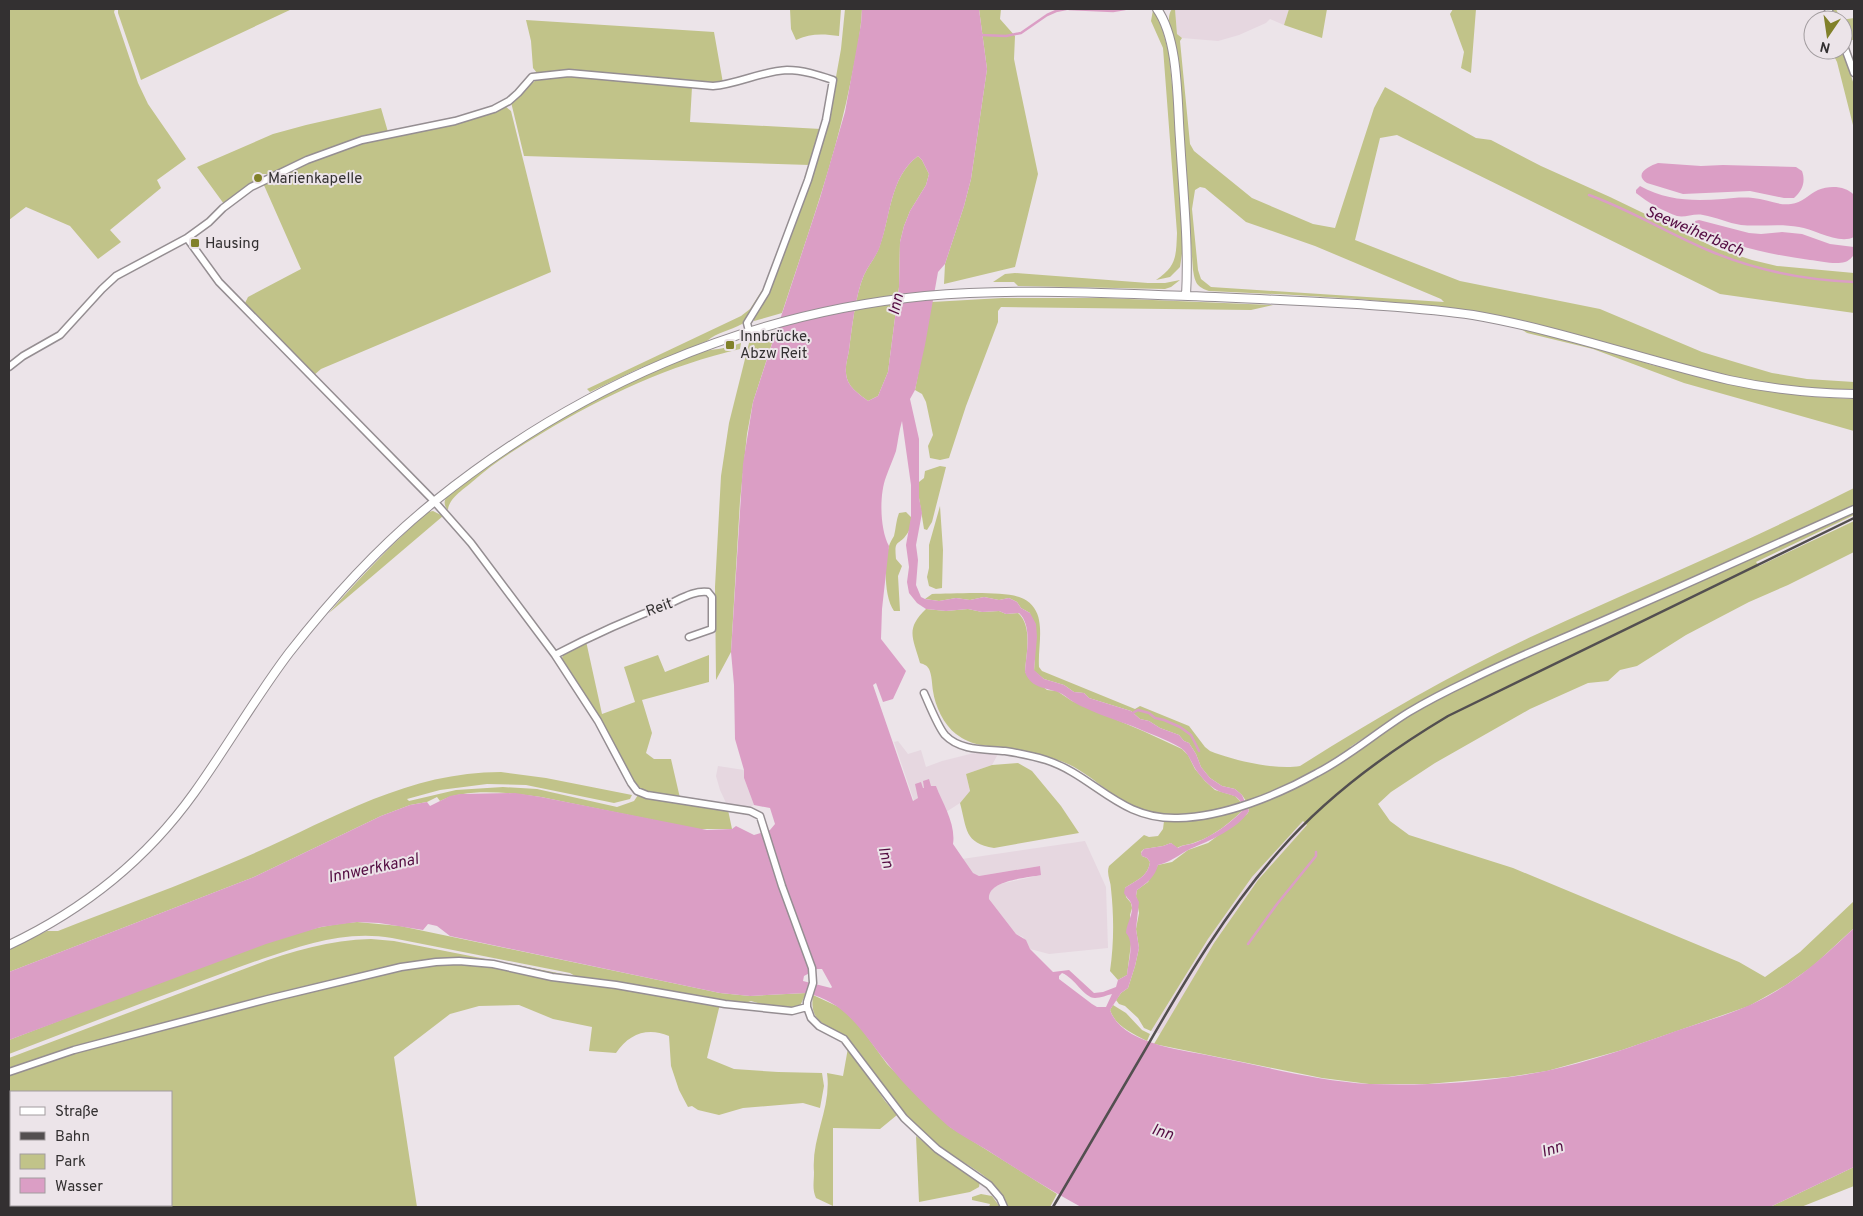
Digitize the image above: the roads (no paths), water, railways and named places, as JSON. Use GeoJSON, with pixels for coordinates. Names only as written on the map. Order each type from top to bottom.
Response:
{"type":"FeatureCollection","features":[{"type":"Feature","properties":{"kind":"street"},"geometry":{"type":"LineString","coordinates":[[1157,9],[1166,23],[1174,61],[1186,215],[1186,296]]}},
{"type":"Feature","properties":{"kind":"street"},"geometry":{"type":"LineString","coordinates":[[1849,60],[1854,73]]}},
{"type":"Feature","properties":{"kind":"street"},"geometry":{"type":"LineString","coordinates":[[9,367],[23,356],[60,335],[116,276],[188,238],[239,195],[268,177],[307,160],[362,140],[455,121],[494,109],[509,101],[532,77],[569,73],[713,86],[729,84],[784,70],[812,74],[833,80],[826,120],[808,180],[766,292],[747,323],[749,330]]}},
{"type":"Feature","properties":{"kind":"street"},"geometry":{"type":"LineString","coordinates":[[188,238],[219,282],[434,501],[471,543],[555,655],[598,721],[637,791],[676,800],[754,812],[760,816],[782,886],[814,975],[807,1008],[811,1018],[819,1026],[840,1036],[847,1042],[889,1100],[920,1135],[937,1149],[983,1179],[996,1192],[1004,1207]]}},
{"type":"Feature","properties":{"kind":"street"},"geometry":{"type":"LineString","coordinates":[[9,945],[44,928],[88,900],[149,848],[194,794],[287,656],[317,619],[360,570],[434,501],[505,449],[570,408],[651,367],[749,330],[877,302],[944,295],[1053,292],[1274,299],[1473,315],[1562,334],[1732,380],[1787,390],[1854,394]]}},
{"type":"Feature","properties":{"kind":"street"},"geometry":{"type":"LineString","coordinates":[[924,693],[942,731],[957,744],[1006,751],[1044,760],[1073,773],[1103,794],[1144,814],[1164,818],[1186,818],[1252,802],[1318,773],[1408,713],[1473,678],[1854,509]]}},
{"type":"Feature","properties":{"kind":"street","name":"Reit"},"geometry":{"type":"LineString","coordinates":[[555,655],[598,632],[638,615],[696,593],[708,592],[712,597],[712,629],[689,637]]}},
{"type":"Feature","properties":{"kind":"street"},"geometry":{"type":"LineString","coordinates":[[9,1072],[74,1050],[118,1038],[268,999],[416,964],[459,962],[493,964],[552,977],[616,985],[725,1004],[792,1011],[807,1008]]}},
{"type":"Feature","properties":{"kind":"water"},"geometry":{"type":"Polygon","coordinates":[[[862,9],[979,9],[987,69],[971,179],[945,264],[938,272],[925,345],[915,390],[910,399],[919,439],[919,498],[922,513],[916,545],[918,560],[916,585],[921,597],[939,601],[956,598],[970,600],[984,597],[999,600],[1009,598],[1017,602],[1021,608],[1030,613],[1036,624],[1037,637],[1034,670],[1044,679],[1064,685],[1074,692],[1084,693],[1089,698],[1131,711],[1140,719],[1149,721],[1160,728],[1179,735],[1184,741],[1189,743],[1201,767],[1210,778],[1222,786],[1235,789],[1242,795],[1249,811],[1231,829],[1172,860],[1158,865],[1150,879],[1137,890],[1136,896],[1139,902],[1136,929],[1139,948],[1128,988],[1121,993],[1110,1010],[1117,1022],[1127,1031],[1156,1044],[1331,1080],[1370,1084],[1413,1084],[1503,1078],[1546,1071],[1595,1058],[1726,1015],[1750,1005],[1773,993],[1806,971],[1854,928],[1854,1167],[1770,1207],[1081,1207],[948,1126],[901,1080],[862,1030],[843,1011],[820,997],[806,993],[750,996],[720,993],[450,936],[437,926],[428,924],[423,930],[379,923],[357,922],[321,927],[266,944],[9,1040],[9,972],[254,877],[381,816],[410,805],[427,802],[430,806],[450,796],[460,794],[515,793],[707,830],[732,829],[736,826],[754,835],[770,830],[775,824],[770,808],[754,805],[744,778],[744,770],[735,739],[731,652],[743,464],[753,402],[820,198],[845,112],[862,9]],[[918,156],[908,165],[896,187],[879,249],[864,275],[854,312],[846,373],[851,386],[868,401],[878,396],[888,372],[899,287],[900,242],[910,211],[926,185],[929,174],[918,156]],[[902,421],[896,451],[882,493],[882,522],[889,546],[882,609],[881,639],[906,671],[893,699],[883,702],[876,683],[873,685],[913,801],[918,798],[915,784],[921,782],[924,788],[923,781],[929,779],[931,786],[936,786],[951,822],[953,844],[973,873],[979,876],[1040,866],[1041,875],[1001,884],[990,893],[989,899],[1016,934],[1026,940],[1030,949],[1053,972],[1069,970],[1094,993],[1116,987],[1118,980],[1127,975],[1131,947],[1126,933],[1132,907],[1124,893],[1125,888],[1144,875],[1150,862],[1141,853],[1144,849],[1171,843],[1178,848],[1210,836],[1234,819],[1244,809],[1242,803],[1236,797],[1219,791],[1207,783],[1181,748],[1157,736],[1085,708],[1062,694],[1031,682],[1025,672],[1028,641],[1026,625],[1019,613],[1006,614],[999,611],[982,612],[968,609],[946,611],[926,609],[917,603],[909,593],[907,582],[909,567],[906,545],[911,517],[911,485],[902,421]],[[817,969],[804,976],[803,981],[832,987],[822,969],[817,969]],[[1062,973],[1059,979],[1092,1004],[1097,1007],[1106,1007],[1112,994],[1097,998],[1091,997],[1067,976],[1062,973]]]}},
{"type":"Feature","properties":{"kind":"water"},"geometry":{"type":"Polygon","coordinates":[[[1658,163],[1701,166],[1796,167],[1802,171],[1803,183],[1794,198],[1784,198],[1750,191],[1683,194],[1647,183],[1643,180],[1642,174],[1644,171],[1658,163]]]}},
{"type":"Feature","properties":{"kind":"water"},"geometry":{"type":"Polygon","coordinates":[[[1640,186],[1660,195],[1680,199],[1749,198],[1786,204],[1799,202],[1823,188],[1842,188],[1854,195],[1854,237],[1848,239],[1834,238],[1805,228],[1792,226],[1741,225],[1700,215],[1677,216],[1655,206],[1636,193],[1640,186]]]}},
{"type":"Feature","properties":{"kind":"water"},"geometry":{"type":"Polygon","coordinates":[[[1699,220],[1749,233],[1782,232],[1802,234],[1830,244],[1854,247],[1854,255],[1846,261],[1837,263],[1751,249],[1709,233],[1696,225],[1695,221],[1699,220]]]}},
{"type":"Feature","properties":{"kind":"waterway","name":"Seeweiherbach"},"geometry":{"type":"LineString","coordinates":[[981,35],[1006,36],[1021,33],[1047,15],[1066,9]]}},
{"type":"Feature","properties":{"kind":"waterway","name":"Seeweiherbach"},"geometry":{"type":"LineString","coordinates":[[1069,9],[1113,11],[1125,9]]}},
{"type":"Feature","properties":{"kind":"waterway","name":"Seeweiherbach"},"geometry":{"type":"LineString","coordinates":[[1589,195],[1695,244],[1745,264],[1780,273],[1854,282]]}},
{"type":"Feature","properties":{"kind":"waterway"},"geometry":{"type":"LineString","coordinates":[[1131,714],[1138,710],[1180,727],[1191,735],[1199,751]]}},
{"type":"Feature","properties":{"kind":"waterway"},"geometry":{"type":"LineString","coordinates":[[1248,944],[1277,904],[1316,856],[1316,852]]}},
{"type":"Feature","properties":{"kind":"railway"},"geometry":{"type":"LineString","coordinates":[[1053,1207],[1176,998],[1225,921],[1280,850],[1298,830],[1338,793],[1380,760],[1448,716],[1854,518]]}},
{"type":"Feature","properties":{"kind":"place","name":"Marienkapelle"},"geometry":{"type":"Point","coordinates":[258,178]}},
{"type":"Feature","properties":{"kind":"place","name":"Hausing"},"geometry":{"type":"Point","coordinates":[195,243]}},
{"type":"Feature","properties":{"kind":"place","name":"Innbrücke, Abzw Reit"},"geometry":{"type":"Point","coordinates":[730,345]}},
{"type":"Feature","properties":{"kind":"water label","name":"Inn"},"geometry":{"type":"Point","coordinates":[895,304]}},
{"type":"Feature","properties":{"kind":"water label","name":"Inn"},"geometry":{"type":"Point","coordinates":[887,857]}},
{"type":"Feature","properties":{"kind":"water label","name":"Innwerkkanal"},"geometry":{"type":"Point","coordinates":[373,867]}},
{"type":"Feature","properties":{"kind":"water label","name":"Inn"},"geometry":{"type":"Point","coordinates":[1163,1131]}},
{"type":"Feature","properties":{"kind":"water label","name":"Inn"},"geometry":{"type":"Point","coordinates":[1552,1148]}}]}
